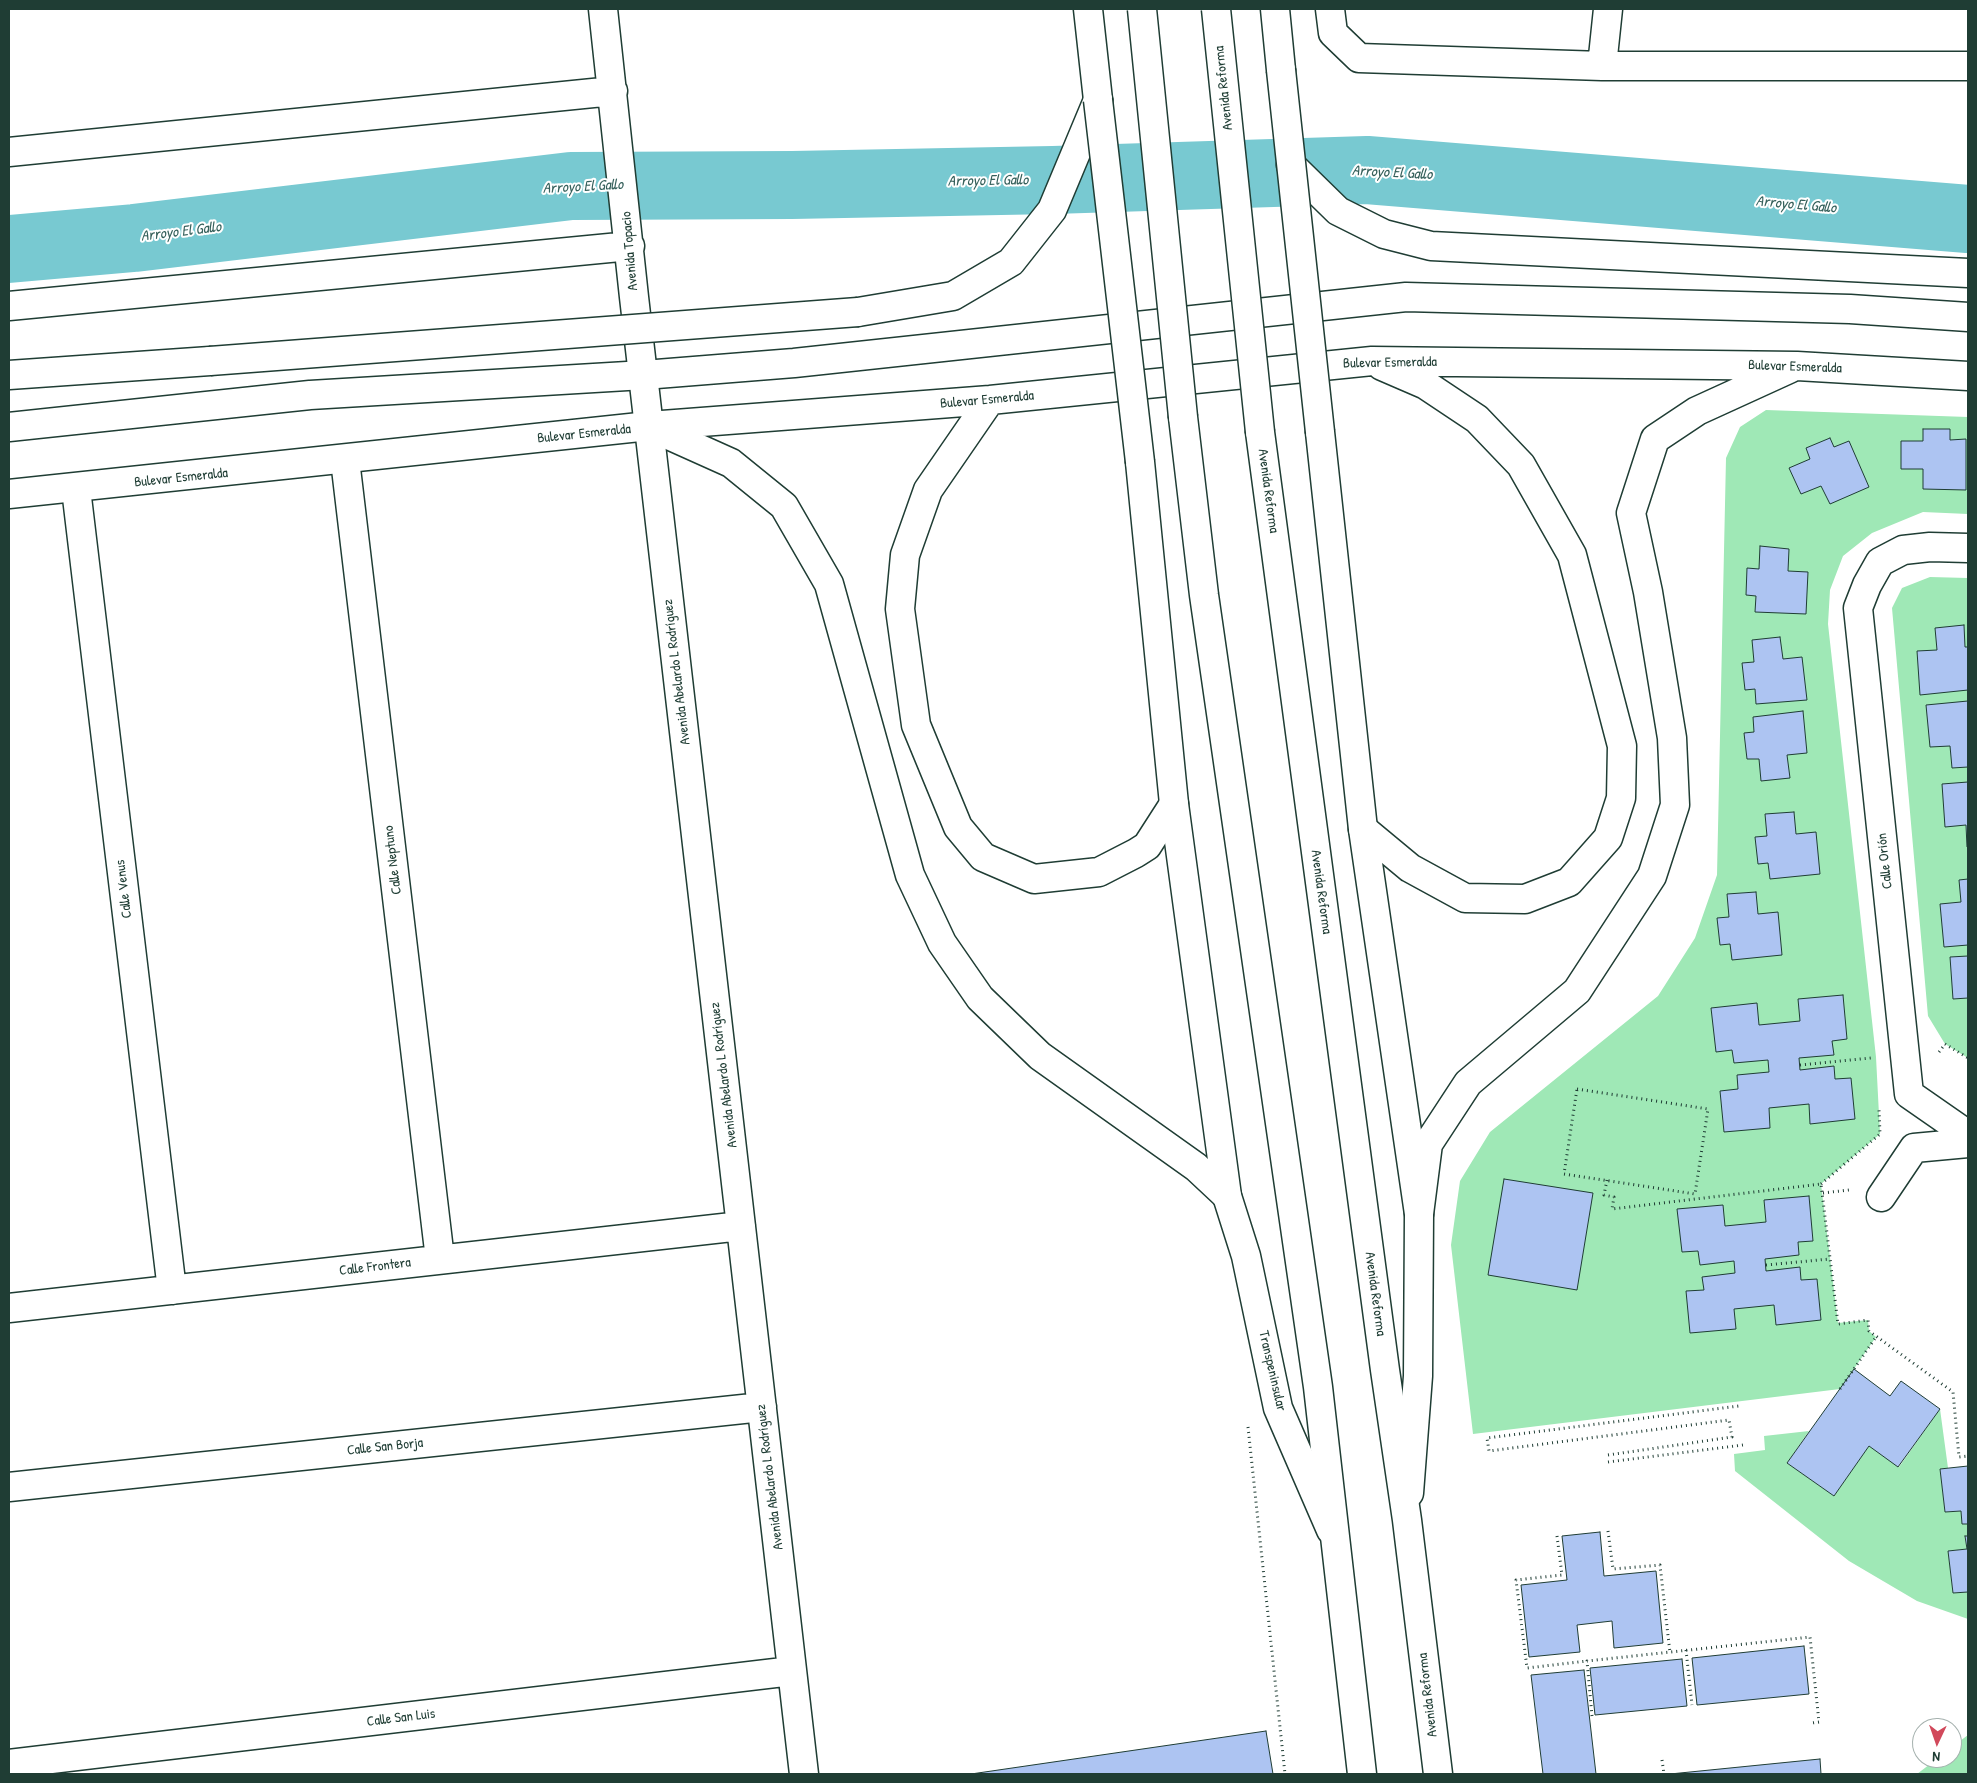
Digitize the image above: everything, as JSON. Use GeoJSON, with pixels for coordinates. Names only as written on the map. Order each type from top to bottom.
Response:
{"type":"FeatureCollection","features":[{"type":"Feature","properties":{"kind":"main road","name":"Avenida Topacio"},"geometry":{"type":"LineString","coordinates":[[604,9],[644,375]]}},
{"type":"Feature","properties":{"kind":"main road","name":"Transpeninsular"},"geometry":{"type":"LineString","coordinates":[[1088,9],[1140,462],[1174,804],[1227,1196],[1246,1256],[1278,1408],[1336,1540]]}},
{"type":"Feature","properties":{"kind":"main road"},"geometry":{"type":"LineString","coordinates":[[1142,9],[1183,417],[1204,595],[1318,1387],[1362,1774]]}},
{"type":"Feature","properties":{"kind":"main road","name":"Avenida Reforma"},"geometry":{"type":"LineString","coordinates":[[1216,9],[1260,432],[1385,1370],[1407,1520],[1438,1774]]}},
{"type":"Feature","properties":{"kind":"main road"},"geometry":{"type":"LineString","coordinates":[[1275,9],[1363,829],[1419,1214]]}},
{"type":"Feature","properties":{"kind":"main road"},"geometry":{"type":"LineString","coordinates":[[1330,9],[1334,33],[1359,58],[1602,66],[1968,66]]}},
{"type":"Feature","properties":{"kind":"main road"},"geometry":{"type":"LineString","coordinates":[[1602,66],[1608,9]]}},
{"type":"Feature","properties":{"kind":"main road"},"geometry":{"type":"LineString","coordinates":[[9,152],[613,93]]}},
{"type":"Feature","properties":{"kind":"main road"},"geometry":{"type":"LineString","coordinates":[[9,375],[858,312],[954,296],[1011,262],[1052,210],[1098,100]]}},
{"type":"Feature","properties":{"kind":"main road"},"geometry":{"type":"LineString","coordinates":[[1291,165],[1338,212],[1384,234],[1431,246],[1968,273]]}},
{"type":"Feature","properties":{"kind":"main road"},"geometry":{"type":"LineString","coordinates":[[9,306],[630,246]]}},
{"type":"Feature","properties":{"kind":"main road"},"geometry":{"type":"LineString","coordinates":[[9,427],[310,396],[644,375],[804,362],[1406,297],[1850,309],[1968,317]]}},
{"type":"Feature","properties":{"kind":"main road"},"geometry":{"type":"LineString","coordinates":[[1363,829],[1410,868],[1464,898],[1525,899],[1569,882],[1608,838],[1621,798],[1622,746],[1572,555],[1521,465],[1477,418],[1426,385],[1372,361]]}},
{"type":"Feature","properties":{"kind":"main road","name":"Bulevar Esmeralda"},"geometry":{"type":"LineString","coordinates":[[9,494],[76,489],[649,426],[990,400],[1372,361],[1797,366],[1968,376]]}},
{"type":"Feature","properties":{"kind":"main road"},"geometry":{"type":"LineString","coordinates":[[1407,1520],[1418,1376],[1419,1214],[1428,1144],[1468,1082],[1578,992],[1652,876],[1675,805],[1672,738],[1648,592],[1631,513],[1655,439],[1697,411],[1797,366]]}},
{"type":"Feature","properties":{"kind":"main road","name":"Avenida Abelardo L Rodríguez"},"geometry":{"type":"LineString","coordinates":[[644,375],[804,1774]]}},
{"type":"Feature","properties":{"kind":"main road"},"geometry":{"type":"LineString","coordinates":[[990,400],[928,490],[905,555],[900,609],[916,725],[958,827],[983,857],[1034,879],[1099,872],[1136,853],[1148,846],[1174,804]]}},
{"type":"Feature","properties":{"kind":"main road"},"geometry":{"type":"LineString","coordinates":[[649,426],[732,463],[784,506],[789,514],[829,584],[910,875],[942,942],[980,998],[1040,1056],[1196,1167],[1227,1196]]}},
{"type":"Feature","properties":{"kind":"main road","name":"Calle Neptuno"},"geometry":{"type":"LineString","coordinates":[[345,460],[440,1259]]}},
{"type":"Feature","properties":{"kind":"main road","name":"Calle Venus"},"geometry":{"type":"LineString","coordinates":[[76,489],[172,1290]]}},
{"type":"Feature","properties":{"kind":"main road","name":"Calle Orión"},"geometry":{"type":"LineString","coordinates":[[1968,548],[1930,547],[1903,550],[1880,562],[1867,585],[1858,608],[1909,1094],[1968,1134]]}},
{"type":"Feature","properties":{"kind":"main road"},"geometry":{"type":"LineString","coordinates":[[1881,1197],[1914,1148],[1968,1143]]}},
{"type":"Feature","properties":{"kind":"main road","name":"Calle Frontera"},"geometry":{"type":"LineString","coordinates":[[9,1308],[741,1226]]}},
{"type":"Feature","properties":{"kind":"main road","name":"Calle San Borja"},"geometry":{"type":"LineString","coordinates":[[9,1487],[762,1407]]}},
{"type":"Feature","properties":{"kind":"main road","name":"Calle San Luis"},"geometry":{"type":"LineString","coordinates":[[9,1764],[792,1671]]}},
{"type":"Feature","properties":{"kind":"path"},"geometry":{"type":"LineString","coordinates":[[1800,1065],[1905,1054]]}},
{"type":"Feature","properties":{"kind":"path"},"geometry":{"type":"LineString","coordinates":[[1695,1194],[1564,1174],[1577,1090],[1708,1109],[1695,1194],[1696,1199]]}},
{"type":"Feature","properties":{"kind":"path"},"geometry":{"type":"LineString","coordinates":[[1607,1180],[1604,1195],[1614,1197],[1612,1209],[1821,1184],[1880,1134],[1878,1105]]}},
{"type":"Feature","properties":{"kind":"path"},"geometry":{"type":"LineString","coordinates":[[1821,1184],[1838,1324],[1868,1320],[1869,1332],[1953,1392],[1959,1457],[1968,1456]]}},
{"type":"Feature","properties":{"kind":"path"},"geometry":{"type":"LineString","coordinates":[[1766,1266],[1830,1259]]}},
{"type":"Feature","properties":{"kind":"path"},"geometry":{"type":"LineString","coordinates":[[1840,1389],[1876,1337]]}},
{"type":"Feature","properties":{"kind":"path"},"geometry":{"type":"LineString","coordinates":[[1608,1454],[1732,1437],[1729,1420],[1489,1451],[1488,1438],[1738,1406]]}},
{"type":"Feature","properties":{"kind":"path"},"geometry":{"type":"LineString","coordinates":[[1248,1421],[1285,1774]]}},
{"type":"Feature","properties":{"kind":"path"},"geometry":{"type":"LineString","coordinates":[[1608,1462],[1743,1445]]}},
{"type":"Feature","properties":{"kind":"path"},"geometry":{"type":"LineString","coordinates":[[1608,1531],[1613,1568],[1660,1565],[1670,1653]]}},
{"type":"Feature","properties":{"kind":"path"},"geometry":{"type":"LineString","coordinates":[[1558,1536],[1562,1575],[1516,1580],[1527,1668],[1810,1638],[1819,1722],[1812,1722]]}},
{"type":"Feature","properties":{"kind":"path"},"geometry":{"type":"LineString","coordinates":[[1686,1650],[1692,1705]]}},
{"type":"Feature","properties":{"kind":"path"},"geometry":{"type":"LineString","coordinates":[[1587,1661],[1592,1716]]}},
{"type":"Feature","properties":{"kind":"path"},"geometry":{"type":"LineString","coordinates":[[1662,1760],[1664,1774]]}},
{"type":"Feature","properties":{"kind":"green space"},"geometry":{"type":"Polygon","coordinates":[[[1766,410],[1968,417],[1968,514],[1923,512],[1872,533],[1843,556],[1830,590],[1828,624],[1876,1057],[1880,1134],[1821,1184],[1838,1323],[1868,1320],[1869,1331],[1876,1337],[1840,1389],[1473,1434],[1451,1245],[1460,1181],[1490,1132],[1658,996],[1695,938],[1717,875],[1726,458],[1740,427],[1766,410]]]}},
{"type":"Feature","properties":{"kind":"green space"},"geometry":{"type":"Polygon","coordinates":[[[1930,577],[1968,578],[1968,1058],[1945,1044],[1928,1016],[1892,608],[1902,588],[1930,577]]]}},
{"type":"Feature","properties":{"kind":"green space"},"geometry":{"type":"Polygon","coordinates":[[[1940,1409],[1948,1468],[1940,1469],[1945,1512],[1961,1511],[1962,1524],[1968,1524],[1968,1536],[1965,1537],[1967,1549],[1948,1551],[1953,1593],[1968,1592],[1968,1619],[1917,1601],[1849,1561],[1735,1471],[1734,1454],[1765,1450],[1764,1436],[1809,1431],[1787,1463],[1834,1496],[1869,1446],[1899,1467],[1940,1409]]]}},
{"type":"Feature","properties":{"kind":"green space"},"geometry":{"type":"Polygon","coordinates":[[[1968,1735],[1968,1774],[1917,1774],[1925,1768],[1962,1768],[1962,1740],[1968,1735]]]}},
{"type":"Feature","properties":{"kind":"building"},"geometry":{"type":"Polygon","coordinates":[[[1923,429],[1950,429],[1950,440],[1966,439],[1966,490],[1923,489],[1923,469],[1901,469],[1901,441],[1923,441],[1923,429]]]}},
{"type":"Feature","properties":{"kind":"building"},"geometry":{"type":"Polygon","coordinates":[[[1830,438],[1834,447],[1849,441],[1869,487],[1830,504],[1821,486],[1801,494],[1789,468],[1810,459],[1806,448],[1830,438]]]}},
{"type":"Feature","properties":{"kind":"building"},"geometry":{"type":"Polygon","coordinates":[[[1760,546],[1789,549],[1788,571],[1808,572],[1806,614],[1755,612],[1756,596],[1746,595],[1747,568],[1759,569],[1760,546]]]}},
{"type":"Feature","properties":{"kind":"building"},"geometry":{"type":"Polygon","coordinates":[[[1964,625],[1965,647],[1968,647],[1968,690],[1920,695],[1917,651],[1937,650],[1935,628],[1964,625]]]}},
{"type":"Feature","properties":{"kind":"building"},"geometry":{"type":"Polygon","coordinates":[[[1780,637],[1783,659],[1802,657],[1807,700],[1756,704],[1755,689],[1745,690],[1742,663],[1754,662],[1752,640],[1780,637]]]}},
{"type":"Feature","properties":{"kind":"building"},"geometry":{"type":"Polygon","coordinates":[[[1968,701],[1968,767],[1952,768],[1950,746],[1930,747],[1926,705],[1968,701]]]}},
{"type":"Feature","properties":{"kind":"building"},"geometry":{"type":"Polygon","coordinates":[[[1803,711],[1807,753],[1787,755],[1790,778],[1761,781],[1759,759],[1747,759],[1744,733],[1754,732],[1753,717],[1803,711]]]}},
{"type":"Feature","properties":{"kind":"building"},"geometry":{"type":"Polygon","coordinates":[[[1968,782],[1967,847],[1966,825],[1945,827],[1942,784],[1968,782]]]}},
{"type":"Feature","properties":{"kind":"building"},"geometry":{"type":"Polygon","coordinates":[[[1794,812],[1796,834],[1816,832],[1820,874],[1770,879],[1768,863],[1758,864],[1755,837],[1767,836],[1765,814],[1794,812]]]}},
{"type":"Feature","properties":{"kind":"building"},"geometry":{"type":"Polygon","coordinates":[[[1968,879],[1968,945],[1944,947],[1940,904],[1961,902],[1959,880],[1968,879]]]}},
{"type":"Feature","properties":{"kind":"building"},"geometry":{"type":"Polygon","coordinates":[[[1756,892],[1758,914],[1778,912],[1782,955],[1732,960],[1730,944],[1720,945],[1717,918],[1729,917],[1727,894],[1756,892]]]}},
{"type":"Feature","properties":{"kind":"building"},"geometry":{"type":"Polygon","coordinates":[[[1968,956],[1968,998],[1953,999],[1950,957],[1968,956]]]}},
{"type":"Feature","properties":{"kind":"building"},"geometry":{"type":"Polygon","coordinates":[[[1843,995],[1847,1039],[1832,1041],[1834,1055],[1799,1058],[1800,1070],[1834,1066],[1835,1079],[1851,1078],[1855,1119],[1810,1124],[1809,1104],[1769,1108],[1770,1128],[1724,1132],[1720,1091],[1738,1089],[1737,1075],[1769,1072],[1768,1060],[1734,1063],[1732,1050],[1716,1052],[1711,1008],[1757,1003],[1759,1025],[1800,1021],[1798,999],[1843,995]]]}},
{"type":"Feature","properties":{"kind":"building"},"geometry":{"type":"Polygon","coordinates":[[[1504,1179],[1593,1193],[1577,1290],[1488,1275],[1504,1179]]]}},
{"type":"Feature","properties":{"kind":"building"},"geometry":{"type":"Polygon","coordinates":[[[1809,1196],[1813,1241],[1798,1242],[1799,1255],[1765,1259],[1766,1271],[1800,1267],[1801,1280],[1817,1279],[1821,1320],[1776,1325],[1774,1305],[1734,1309],[1736,1329],[1690,1333],[1686,1291],[1704,1290],[1702,1277],[1735,1273],[1734,1261],[1700,1265],[1698,1251],[1682,1252],[1677,1209],[1723,1205],[1725,1226],[1766,1222],[1764,1200],[1809,1196]]]}},
{"type":"Feature","properties":{"kind":"building"},"geometry":{"type":"Polygon","coordinates":[[[1854,1369],[1890,1396],[1901,1381],[1940,1409],[1898,1467],[1869,1446],[1834,1496],[1787,1463],[1854,1369]]]}},
{"type":"Feature","properties":{"kind":"building"},"geometry":{"type":"Polygon","coordinates":[[[1968,1466],[1968,1524],[1962,1524],[1961,1511],[1945,1512],[1940,1469],[1968,1466]]]}},
{"type":"Feature","properties":{"kind":"building"},"geometry":{"type":"Polygon","coordinates":[[[1600,1532],[1604,1576],[1656,1571],[1663,1643],[1614,1648],[1612,1621],[1577,1625],[1580,1652],[1529,1657],[1521,1585],[1567,1580],[1562,1536],[1600,1532]]]}},
{"type":"Feature","properties":{"kind":"building"},"geometry":{"type":"Polygon","coordinates":[[[1965,1536],[1968,1536],[1968,1592],[1953,1593],[1948,1551],[1967,1549],[1965,1536]]]}},
{"type":"Feature","properties":{"kind":"building"},"geometry":{"type":"Polygon","coordinates":[[[1804,1646],[1809,1694],[1697,1705],[1692,1658],[1804,1646]]]}},
{"type":"Feature","properties":{"kind":"building"},"geometry":{"type":"Polygon","coordinates":[[[1682,1659],[1687,1706],[1595,1715],[1590,1668],[1682,1659]]]}},
{"type":"Feature","properties":{"kind":"building"},"geometry":{"type":"Polygon","coordinates":[[[1584,1670],[1596,1774],[1543,1774],[1531,1675],[1584,1670]]]}},
{"type":"Feature","properties":{"kind":"building"},"geometry":{"type":"Polygon","coordinates":[[[1266,1731],[1273,1774],[971,1774],[1266,1731]]]}},
{"type":"Feature","properties":{"kind":"building"},"geometry":{"type":"Polygon","coordinates":[[[1820,1759],[1821,1774],[1670,1774],[1820,1759]]]}},
{"type":"Feature","properties":{"kind":"waterway","name":"Arroyo El Gallo"},"geometry":{"type":"LineString","coordinates":[[9,249],[134,238],[571,186],[792,185],[1053,180],[1367,170],[1968,219]]}}]}
